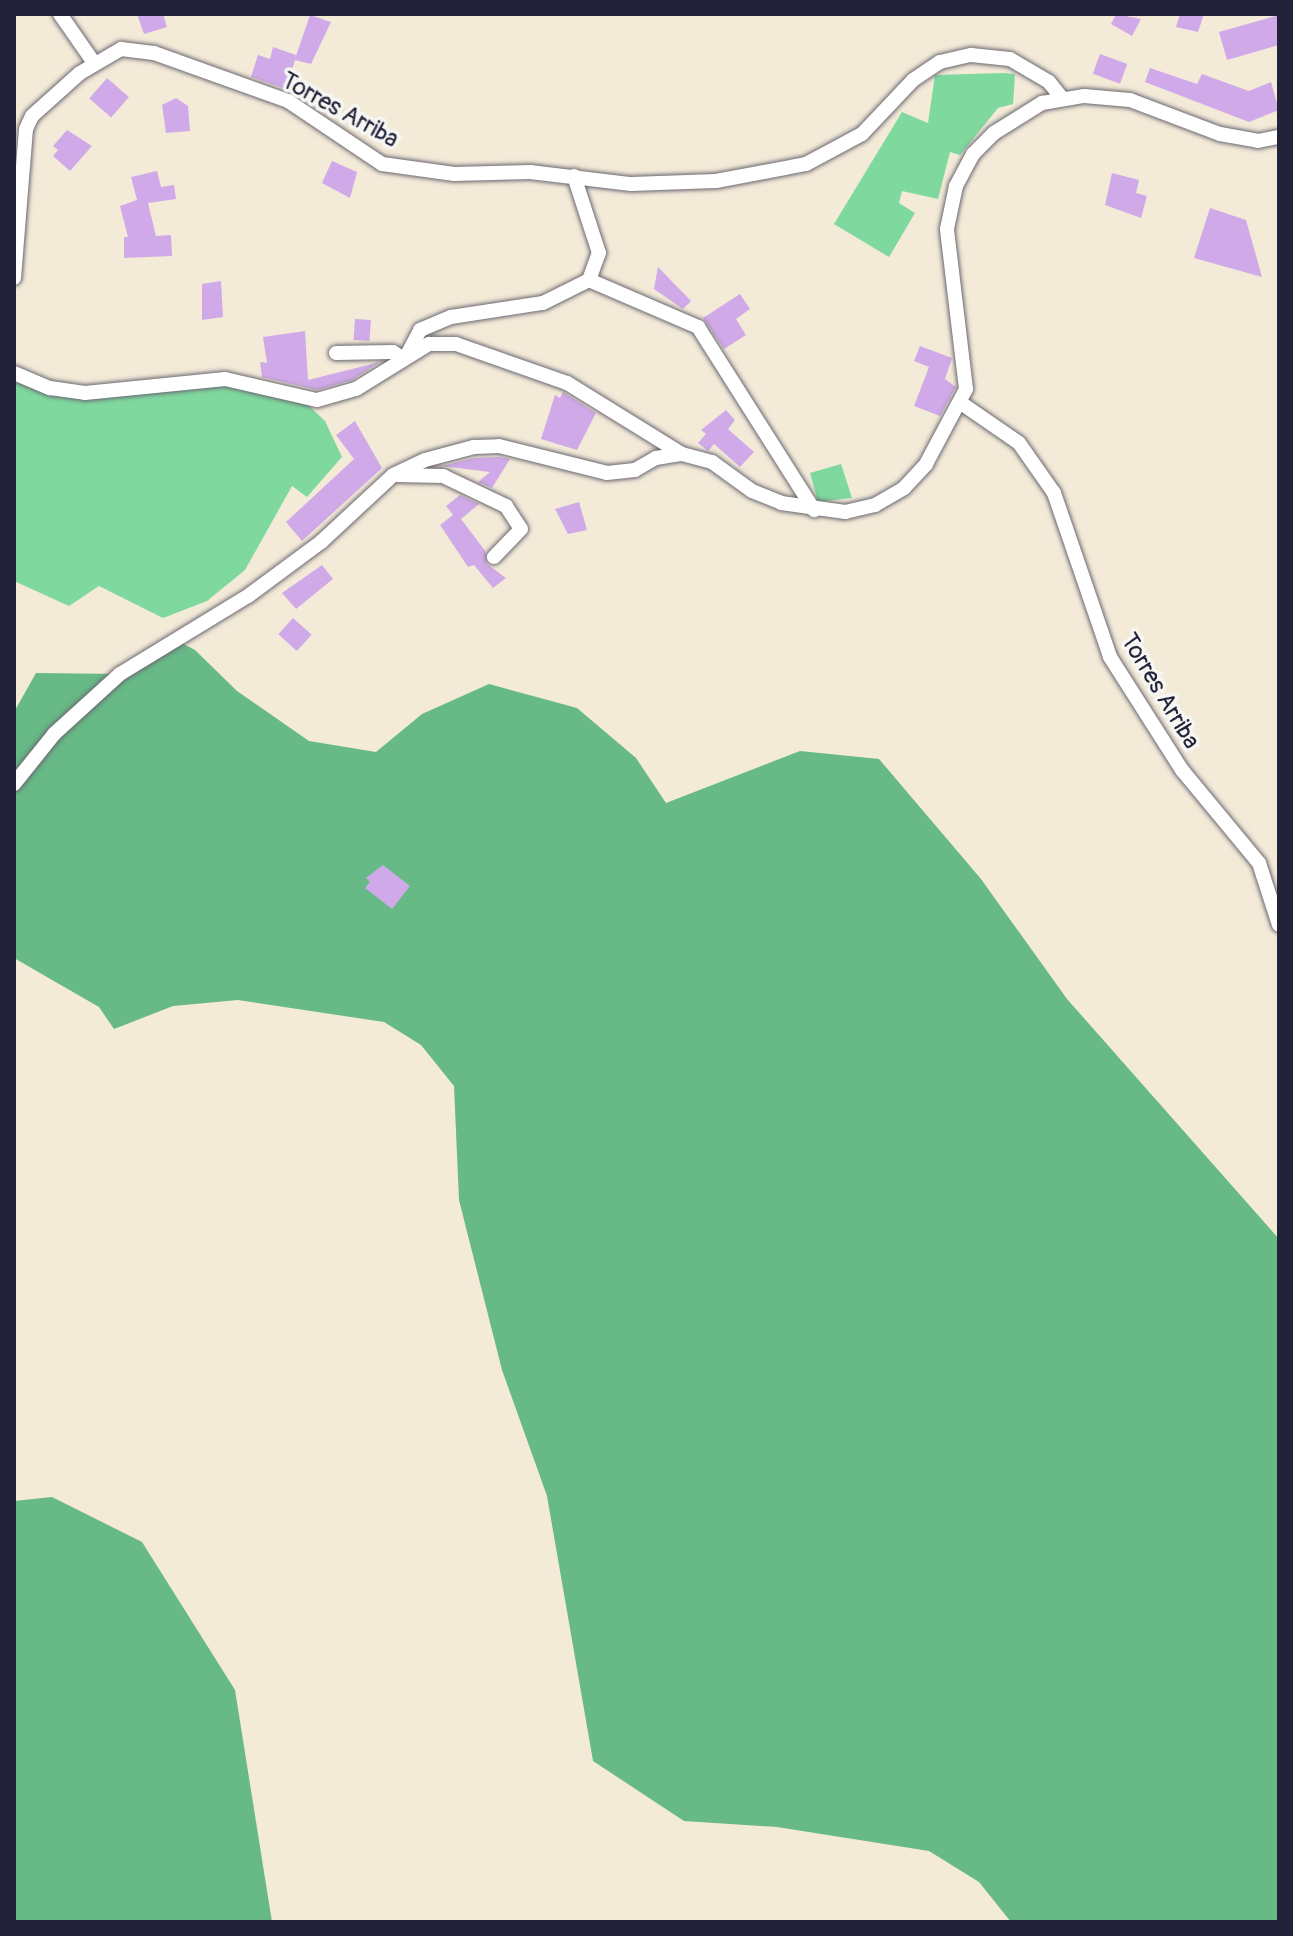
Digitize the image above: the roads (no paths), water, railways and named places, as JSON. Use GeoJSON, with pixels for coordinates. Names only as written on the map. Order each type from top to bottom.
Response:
{"type":"FeatureCollection","features":[{"type":"Feature","properties":{"kind":"street"},"geometry":{"type":"LineString","coordinates":[[60,14],[94,63]]}},
{"type":"Feature","properties":{"kind":"street","name":"Torres Arriba"},"geometry":{"type":"LineString","coordinates":[[14,278],[26,129],[41,106],[94,63],[121,49],[154,53],[288,101],[382,164],[454,174],[574,176],[631,184],[716,181],[806,164],[862,134],[913,80],[940,62],[971,55],[1010,59],[1049,82],[1063,99]]}},
{"type":"Feature","properties":{"kind":"street"},"geometry":{"type":"LineString","coordinates":[[14,373],[50,388],[85,393],[225,379],[317,400],[356,389],[405,355],[429,344],[456,344],[567,383],[682,454],[712,462],[752,491],[814,510],[860,509],[904,488],[932,454],[961,403],[965,369],[947,229],[956,186],[973,154],[994,133],[1018,115],[1063,99],[1130,100],[1220,134],[1258,141],[1279,137]]}},
{"type":"Feature","properties":{"kind":"street"},"geometry":{"type":"LineString","coordinates":[[405,355],[420,330],[451,317],[543,303],[589,280],[599,253],[574,176]]}},
{"type":"Feature","properties":{"kind":"street"},"geometry":{"type":"LineString","coordinates":[[589,280],[698,327],[814,510]]}},
{"type":"Feature","properties":{"kind":"street"},"geometry":{"type":"LineString","coordinates":[[336,353],[393,352],[405,355]]}},
{"type":"Feature","properties":{"kind":"street","name":"Torres Arriba"},"geometry":{"type":"LineString","coordinates":[[961,403],[1019,443],[1046,480],[1067,525],[1110,657],[1182,770],[1259,863],[1279,925]]}},
{"type":"Feature","properties":{"kind":"street"},"geometry":{"type":"LineString","coordinates":[[14,784],[54,734],[120,674],[281,572],[393,475],[474,447],[531,452],[607,473],[635,470],[656,458],[682,454]]}},
{"type":"Feature","properties":{"kind":"street"},"geometry":{"type":"LineString","coordinates":[[393,475],[443,476],[506,506],[521,529],[494,557]]}}]}
